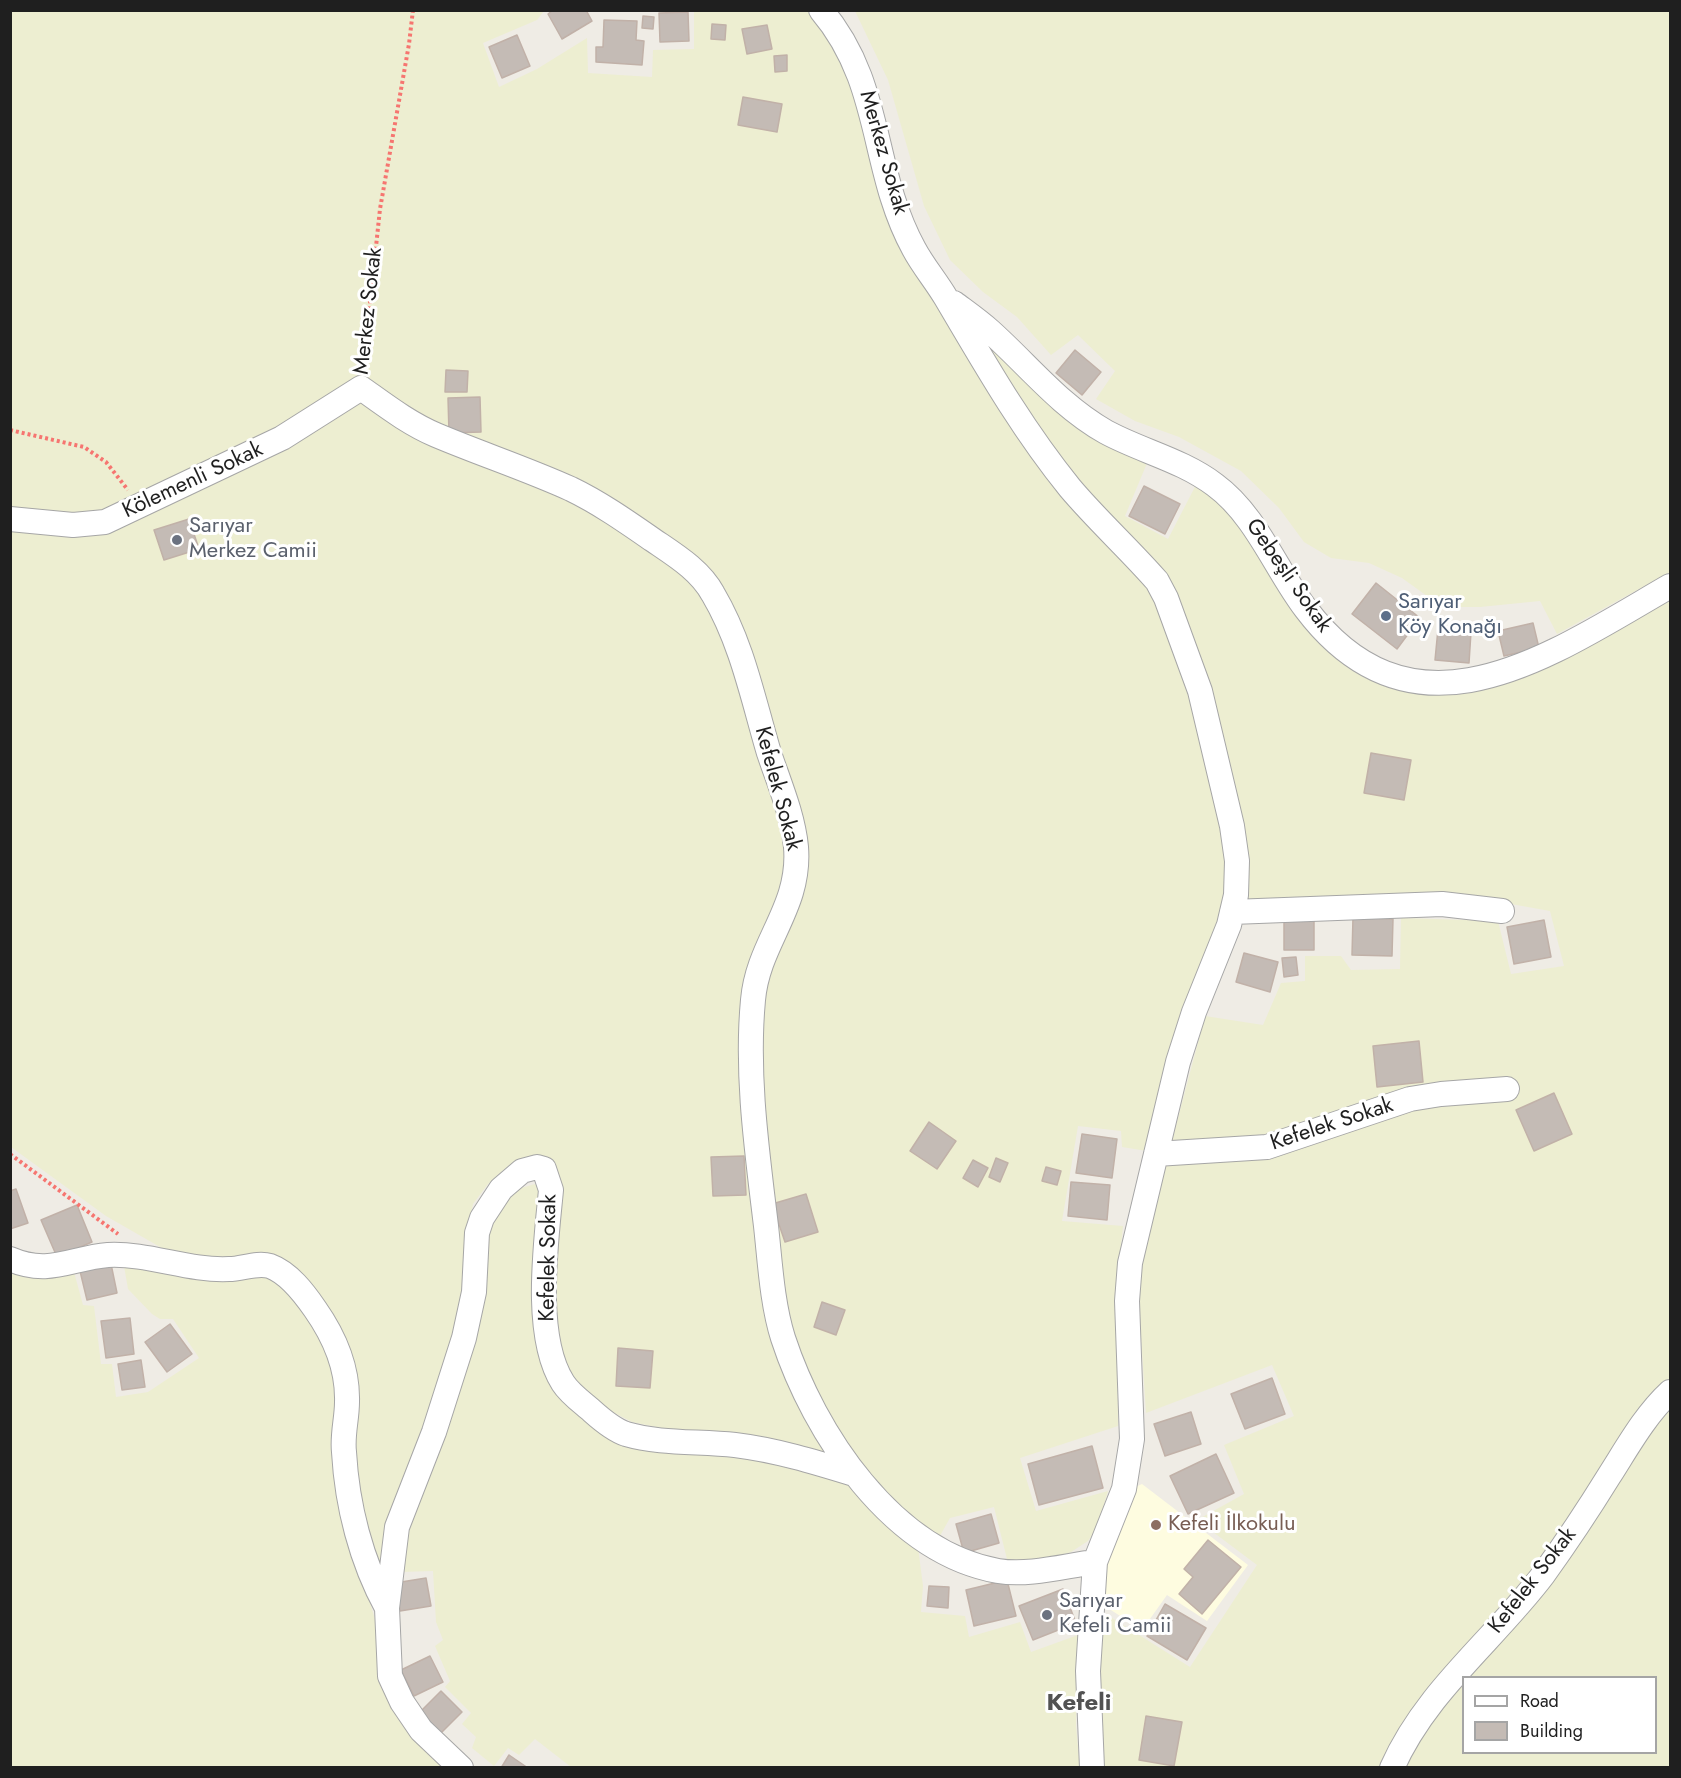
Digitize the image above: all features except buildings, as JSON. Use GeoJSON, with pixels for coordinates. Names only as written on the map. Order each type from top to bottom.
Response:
{"type":"FeatureCollection","features":[{"type":"Feature","properties":{"kind":"street","name":"Merkez Sokak"},"geometry":{"type":"LineString","coordinates":[[821,10],[838,31],[856,65],[869,99],[893,204],[914,249],[945,296]]}},
{"type":"Feature","properties":{"kind":"street","name":"Gebeşli Sokak"},"geometry":{"type":"LineString","coordinates":[[945,296],[989,330],[1060,400],[1106,432],[1160,454],[1216,485],[1242,512],[1304,608],[1325,632],[1353,656],[1401,678],[1433,683],[1489,678],[1526,665],[1671,586]]}},
{"type":"Feature","properties":{"kind":"street"},"geometry":{"type":"LineString","coordinates":[[945,296],[1000,391],[1036,442],[1071,488],[1157,581],[1166,597],[1200,691],[1232,826],[1237,861],[1236,895],[1232,912],[1178,1062],[1130,1263],[1127,1312],[1132,1413],[1129,1470],[1124,1490],[1095,1562],[1088,1671],[1092,1767]]}},
{"type":"Feature","properties":{"kind":"street","name":"Kölemenli Sokak"},"geometry":{"type":"LineString","coordinates":[[10,519],[73,525],[105,522],[141,507],[282,438],[360,388]]}},
{"type":"Feature","properties":{"kind":"street","name":"Merkez Sokak"},"geometry":{"type":"LineString","coordinates":[[360,388],[403,417],[434,434],[564,486],[599,505],[694,570],[710,588]]}},
{"type":"Feature","properties":{"kind":"street","name":"Kefelek Sokak"},"geometry":{"type":"LineString","coordinates":[[710,588],[728,620],[741,655],[796,844],[794,891],[765,951],[753,994],[750,1045],[760,1173],[774,1287],[782,1333],[795,1371],[854,1474],[884,1508],[923,1541],[956,1560],[1001,1571],[1095,1562]]}},
{"type":"Feature","properties":{"kind":"street"},"geometry":{"type":"LineString","coordinates":[[1232,912],[1431,904],[1502,911]]}},
{"type":"Feature","properties":{"kind":"street","name":"Kefelek Sokak"},"geometry":{"type":"LineString","coordinates":[[1156,1154],[1267,1147],[1410,1100],[1441,1094],[1507,1089]]}},
{"type":"Feature","properties":{"kind":"street","name":"Kefelek Sokak"},"geometry":{"type":"LineString","coordinates":[[461,1767],[421,1730],[402,1702],[390,1676],[387,1608],[397,1527],[434,1432],[464,1338],[474,1292],[477,1233],[482,1218],[501,1189],[522,1171],[537,1167],[544,1169],[551,1190],[544,1269],[548,1337],[554,1367],[564,1385],[585,1405],[623,1433],[647,1439],[693,1441],[769,1451],[854,1474]]}},
{"type":"Feature","properties":{"kind":"street"},"geometry":{"type":"LineString","coordinates":[[10,1259],[43,1267],[68,1265],[105,1255],[125,1255],[216,1270],[268,1266],[295,1283],[326,1326],[345,1374],[347,1402],[343,1450],[348,1486],[365,1558],[387,1608]]}},
{"type":"Feature","properties":{"kind":"street","name":"Kefelek Sokak"},"geometry":{"type":"LineString","coordinates":[[1392,1767],[1403,1743],[1433,1697],[1508,1618],[1543,1574],[1637,1432],[1671,1392]]}},
{"type":"Feature","properties":{"kind":"path","name":"Merkez Sokak"},"geometry":{"type":"LineString","coordinates":[[360,388],[380,209],[413,10]]}},
{"type":"Feature","properties":{"kind":"path"},"geometry":{"type":"LineString","coordinates":[[10,430],[84,447],[106,462],[141,507]]}},
{"type":"Feature","properties":{"kind":"path"},"geometry":{"type":"LineString","coordinates":[[10,1154],[123,1238]]}},
{"type":"Feature","properties":{"kind":"shaded area","name":"Kefeli İlkokulu"},"geometry":{"type":"Polygon","coordinates":[[[1142,1484],[1248,1565],[1207,1621],[1167,1595],[1142,1630],[1100,1603],[1102,1561],[1133,1488],[1142,1484]]]}},
{"type":"Feature","properties":{"kind":"green space"},"geometry":{"type":"Polygon","coordinates":[[[10,11],[544,11],[537,20],[483,43],[499,87],[537,69],[587,38],[588,73],[652,77],[653,50],[694,49],[694,11],[807,11],[831,34],[942,305],[1150,456],[1125,516],[1168,539],[1198,481],[1216,494],[1295,605],[1428,691],[1587,643],[1670,601],[1670,1767],[1100,1767],[1097,1715],[1101,1611],[1190,1667],[1257,1565],[1197,1520],[1244,1494],[1224,1445],[1294,1416],[1272,1365],[1146,1413],[1138,1289],[1147,1235],[1205,1016],[1263,1025],[1281,983],[1305,981],[1305,956],[1341,956],[1351,970],[1400,969],[1401,918],[1498,921],[1511,974],[1564,966],[1550,911],[1472,897],[1223,906],[1186,1000],[1162,1079],[1147,1151],[1122,1147],[1121,1131],[1078,1126],[1062,1221],[1123,1226],[1117,1285],[1118,1426],[1020,1458],[1036,1511],[1108,1491],[1097,1528],[1088,1541],[1071,1552],[1052,1558],[1017,1562],[1007,1559],[994,1507],[950,1518],[937,1541],[921,1529],[864,1470],[632,1422],[601,1406],[576,1383],[562,1359],[556,1318],[555,1260],[560,1179],[547,1159],[531,1158],[508,1166],[488,1184],[473,1204],[468,1229],[465,1302],[383,1579],[372,1560],[318,1301],[233,1257],[200,1258],[167,1251],[106,1216],[11,1147],[10,11]]]}},
{"type":"Feature","properties":{"kind":"green space"},"geometry":{"type":"Polygon","coordinates":[[[855,11],[1670,11],[1670,572],[1557,634],[1540,601],[1456,607],[1434,601],[1402,578],[1369,563],[1331,558],[1304,542],[1279,508],[1241,471],[1179,437],[1135,421],[1096,399],[1115,371],[1078,335],[1051,355],[1017,317],[983,292],[950,260],[924,206],[888,80],[855,11]]]}},
{"type":"Feature","properties":{"kind":"green space","name":"Kefeli"},"geometry":{"type":"Polygon","coordinates":[[[535,1184],[541,1191],[534,1306],[590,1424],[779,1460],[848,1483],[918,1547],[923,1586],[921,1612],[965,1616],[969,1637],[1020,1622],[1031,1652],[1078,1635],[1076,1726],[1080,1767],[571,1767],[535,1739],[519,1755],[508,1748],[494,1766],[472,1748],[476,1737],[462,1724],[471,1713],[445,1687],[450,1681],[435,1646],[443,1640],[436,1622],[433,1571],[400,1572],[405,1531],[484,1233],[507,1197],[521,1188],[535,1184]]]}},
{"type":"Feature","properties":{"kind":"green space"},"geometry":{"type":"Polygon","coordinates":[[[124,1266],[272,1277],[305,1305],[334,1362],[351,1537],[378,1630],[379,1647],[452,1767],[11,1767],[10,1267],[74,1272],[83,1305],[94,1306],[101,1364],[112,1364],[116,1397],[148,1392],[199,1358],[173,1319],[160,1319],[152,1314],[128,1289],[124,1266]]]}},
{"type":"Feature","properties":{"kind":"place","name":"Sarıyar Merkez Camii"},"geometry":{"type":"Point","coordinates":[177,540]}},
{"type":"Feature","properties":{"kind":"place","name":"Sarıyar Köy Konağı"},"geometry":{"type":"Point","coordinates":[1386,616]}},
{"type":"Feature","properties":{"kind":"place","name":"Kefeli İlkokulu"},"geometry":{"type":"Point","coordinates":[1156,1525]}},
{"type":"Feature","properties":{"kind":"place","name":"Sarıyar Kefeli Camii"},"geometry":{"type":"Point","coordinates":[1047,1615]}},
{"type":"Feature","properties":{"kind":"district","name":"Kefeli"},"geometry":{"type":"Point","coordinates":[1079,1704]}}]}
